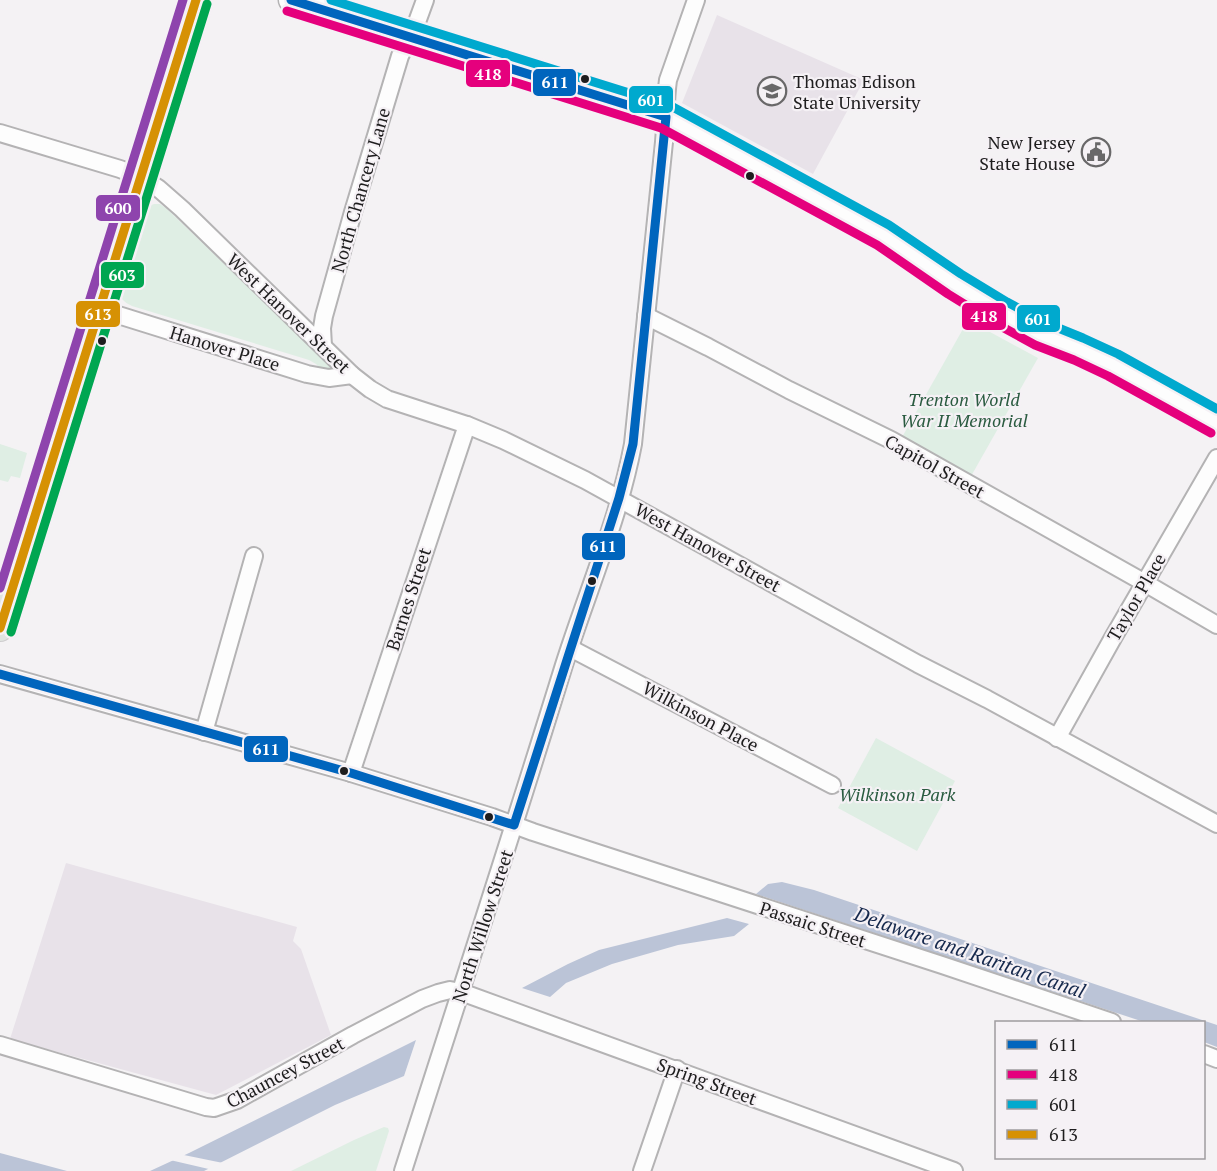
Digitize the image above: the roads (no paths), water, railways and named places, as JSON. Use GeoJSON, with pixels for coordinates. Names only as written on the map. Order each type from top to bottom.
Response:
{"type":"FeatureCollection","features":[{"type":"Feature","properties":{"kind":"main road"},"geometry":{"type":"LineString","coordinates":[[0,628],[8,581],[99,309],[196,0]]}},
{"type":"Feature","properties":{"kind":"street"},"geometry":{"type":"LineString","coordinates":[[291,0],[666,117],[883,235],[955,285],[1001,312],[1041,334],[1113,365],[1217,423]]}},
{"type":"Feature","properties":{"kind":"street","name":"North Chancery Lane"},"geometry":{"type":"LineString","coordinates":[[322,346],[324,316],[352,212],[400,56],[425,0]]}},
{"type":"Feature","properties":{"kind":"street","name":"North Willow Street"},"geometry":{"type":"LineString","coordinates":[[403,1171],[619,498],[633,444],[668,80],[696,0]]}},
{"type":"Feature","properties":{"kind":"street","name":"West Hanover Street"},"geometry":{"type":"LineString","coordinates":[[0,133],[120,169],[158,188],[352,375],[387,399],[467,425],[585,480],[918,664],[1217,824]]}},
{"type":"Feature","properties":{"kind":"street","name":"Hanover Place"},"geometry":{"type":"LineString","coordinates":[[99,309],[307,374],[329,378],[352,375]]}},
{"type":"Feature","properties":{"kind":"street","name":"Capitol Street"},"geometry":{"type":"LineString","coordinates":[[646,316],[891,440],[1217,625]]}},
{"type":"Feature","properties":{"kind":"street","name":"Barnes Street"},"geometry":{"type":"LineString","coordinates":[[351,773],[467,425]]}},
{"type":"Feature","properties":{"kind":"street","name":"Taylor Place"},"geometry":{"type":"LineString","coordinates":[[1057,738],[1217,458]]}},
{"type":"Feature","properties":{"kind":"street"},"geometry":{"type":"LineString","coordinates":[[204,732],[254,556]]}},
{"type":"Feature","properties":{"kind":"street","name":"Wilkinson Place"},"geometry":{"type":"LineString","coordinates":[[570,648],[832,785]]}},
{"type":"Feature","properties":{"kind":"street","name":"Passaic Street"},"geometry":{"type":"LineString","coordinates":[[0,674],[351,773],[942,965],[1106,1021]]}},
{"type":"Feature","properties":{"kind":"street","name":"Chauncey Street"},"geometry":{"type":"LineString","coordinates":[[0,1045],[214,1108],[237,1100],[422,999],[450,990],[460,992]]}},
{"type":"Feature","properties":{"kind":"street","name":"Spring Street"},"geometry":{"type":"LineString","coordinates":[[460,992],[954,1171]]}},
{"type":"Feature","properties":{"kind":"street"},"geometry":{"type":"LineString","coordinates":[[642,1171],[677,1069]]}},
{"type":"Feature","properties":{"kind":"water","name":"Delaware and Raritan Canal"},"geometry":{"type":"Polygon","coordinates":[[[782,882],[814,890],[1217,1025],[1217,1047],[1205,1042],[1205,1021],[1141,1021],[756,894],[768,884],[782,882]]]}},
{"type":"Feature","properties":{"kind":"water"},"geometry":{"type":"Polygon","coordinates":[[[727,918],[749,924],[734,936],[678,945],[612,964],[566,983],[550,997],[522,988],[599,950],[727,918]]]}},
{"type":"Feature","properties":{"kind":"water"},"geometry":{"type":"Polygon","coordinates":[[[416,1040],[404,1076],[335,1105],[204,1171],[150,1171],[189,1153],[416,1040]]]}},
{"type":"Feature","properties":{"kind":"water"},"geometry":{"type":"Polygon","coordinates":[[[0,1153],[67,1171],[0,1171],[0,1153]]]}},
{"type":"Feature","properties":{"kind":"place","name":"Thomas Edison State University"},"geometry":{"type":"Point","coordinates":[772,91]}},
{"type":"Feature","properties":{"kind":"place","name":"New Jersey State House"},"geometry":{"type":"Point","coordinates":[1096,152]}},
{"type":"Feature","properties":{"kind":"park label","name":"Trenton World War II Memorial"},"geometry":{"type":"Point","coordinates":[964,409]}},
{"type":"Feature","properties":{"kind":"park label","name":"Wilkinson Park"},"geometry":{"type":"Point","coordinates":[897,794]}}]}
